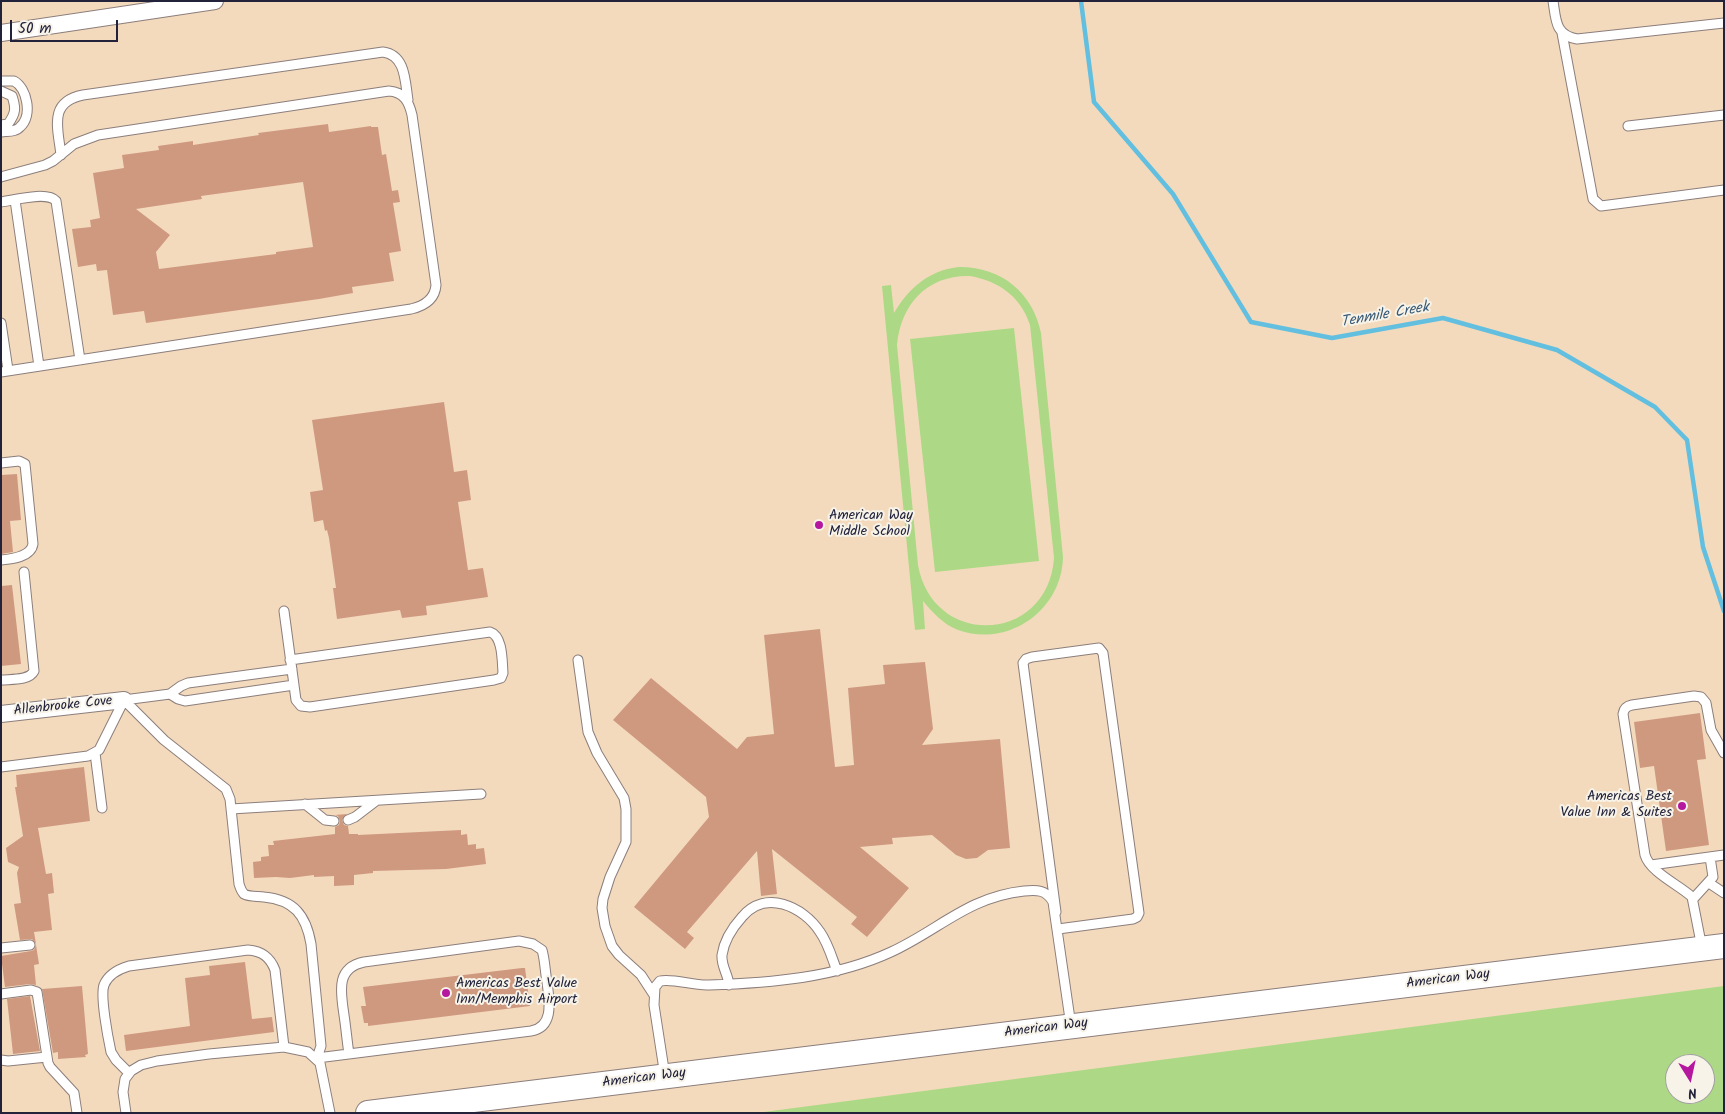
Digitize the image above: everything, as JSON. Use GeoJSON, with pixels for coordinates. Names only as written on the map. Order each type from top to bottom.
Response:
{"type":"FeatureCollection","features":[{"type":"Feature","properties":{"kind":"main road","name":"American Way"},"geometry":{"type":"LineString","coordinates":[[368,1113],[1713,947]]}},
{"type":"Feature","properties":{"kind":"street"},"geometry":{"type":"LineString","coordinates":[[1,33],[205,2]]}},
{"type":"Feature","properties":{"kind":"street","name":"Allenbrooke Cove"},"geometry":{"type":"LineString","coordinates":[[1,714],[124,700]]}},
{"type":"Feature","properties":{"kind":"lane"},"geometry":{"type":"LineString","coordinates":[[1554,1],[1556,24],[1566,36],[1577,39],[1724,22]]}},
{"type":"Feature","properties":{"kind":"lane"},"geometry":{"type":"LineString","coordinates":[[1562,33],[1593,199],[1601,206],[1724,190]]}},
{"type":"Feature","properties":{"kind":"lane"},"geometry":{"type":"LineString","coordinates":[[1,323],[5,371],[411,309],[427,302],[435,292],[436,278],[412,115],[400,63],[393,55],[383,52],[83,95],[68,99],[59,111],[58,119],[61,155]]}},
{"type":"Feature","properties":{"kind":"lane"},"geometry":{"type":"LineString","coordinates":[[1,81],[14,80],[22,86],[26,109],[25,120],[20,127],[11,131],[1,132]]}},
{"type":"Feature","properties":{"kind":"lane"},"geometry":{"type":"LineString","coordinates":[[1,91],[12,96],[16,108],[15,115],[8,124],[1,125]]}},
{"type":"Feature","properties":{"kind":"lane"},"geometry":{"type":"LineString","coordinates":[[1,177],[45,165],[80,140],[108,133],[389,91],[401,94],[408,102]]}},
{"type":"Feature","properties":{"kind":"lane"},"geometry":{"type":"LineString","coordinates":[[1628,126],[1724,115]]}},
{"type":"Feature","properties":{"kind":"lane"},"geometry":{"type":"LineString","coordinates":[[1,202],[45,196],[56,201],[80,360]]}},
{"type":"Feature","properties":{"kind":"lane"},"geometry":{"type":"LineString","coordinates":[[15,200],[39,366]]}},
{"type":"Feature","properties":{"kind":"lane"},"geometry":{"type":"LineString","coordinates":[[1,463],[19,460],[25,464],[34,544],[30,550],[18,558],[1,560]]}},
{"type":"Feature","properties":{"kind":"lane"},"geometry":{"type":"LineString","coordinates":[[1,680],[28,677],[34,671],[24,572]]}},
{"type":"Feature","properties":{"kind":"lane"},"geometry":{"type":"LineString","coordinates":[[124,700],[170,694],[184,684],[230,677],[291,664],[490,632],[494,633],[498,639],[503,671],[502,676],[496,680],[308,707],[301,706],[297,702],[291,664],[284,611]]}},
{"type":"Feature","properties":{"kind":"lane"},"geometry":{"type":"LineString","coordinates":[[1058,928],[1133,918],[1137,917],[1139,912],[1103,651],[1099,648],[1032,657],[1026,659],[1024,663],[1058,928],[1071,1026]]}},
{"type":"Feature","properties":{"kind":"lane"},"geometry":{"type":"LineString","coordinates":[[578,660],[588,732],[596,753],[624,798],[626,815],[626,842],[605,890],[602,908],[605,926],[615,950],[641,975],[654,995]]}},
{"type":"Feature","properties":{"kind":"lane"},"geometry":{"type":"LineString","coordinates":[[230,677],[232,694]]}},
{"type":"Feature","properties":{"kind":"lane"},"geometry":{"type":"LineString","coordinates":[[170,694],[178,699],[185,700],[294,685]]}},
{"type":"Feature","properties":{"kind":"lane"},"geometry":{"type":"LineString","coordinates":[[1713,947],[1693,899],[1646,860],[1623,714],[1626,708],[1632,705],[1694,696],[1701,698],[1706,703],[1711,730],[1724,753]]}},
{"type":"Feature","properties":{"kind":"lane"},"geometry":{"type":"LineString","coordinates":[[1,767],[95,754],[124,700]]}},
{"type":"Feature","properties":{"kind":"lane"},"geometry":{"type":"LineString","coordinates":[[124,700],[164,740],[226,789],[230,799],[239,884],[244,894],[284,900],[296,909],[306,925],[311,944],[320,1043],[317,1058]]}},
{"type":"Feature","properties":{"kind":"lane"},"geometry":{"type":"LineString","coordinates":[[95,754],[102,808]]}},
{"type":"Feature","properties":{"kind":"lane"},"geometry":{"type":"LineString","coordinates":[[231,809],[481,794]]}},
{"type":"Feature","properties":{"kind":"lane"},"geometry":{"type":"LineString","coordinates":[[348,820],[355,818],[377,800]]}},
{"type":"Feature","properties":{"kind":"lane"},"geometry":{"type":"LineString","coordinates":[[305,804],[325,820],[334,821]]}},
{"type":"Feature","properties":{"kind":"lane"},"geometry":{"type":"LineString","coordinates":[[1651,866],[1724,855]]}},
{"type":"Feature","properties":{"kind":"lane"},"geometry":{"type":"LineString","coordinates":[[1693,899],[1709,883],[1713,876],[1710,857]]}},
{"type":"Feature","properties":{"kind":"lane"},"geometry":{"type":"LineString","coordinates":[[1709,883],[1724,893]]}},
{"type":"Feature","properties":{"kind":"lane"},"geometry":{"type":"LineString","coordinates":[[665,1076],[654,995],[657,982],[664,980],[706,986],[729,985],[797,978],[837,971],[894,951],[969,906],[1014,892],[1040,890],[1051,898],[1056,912]]}},
{"type":"Feature","properties":{"kind":"lane"},"geometry":{"type":"LineString","coordinates":[[729,985],[722,957],[729,937],[749,909],[772,902],[788,904],[812,923],[826,941],[837,971]]}},
{"type":"Feature","properties":{"kind":"lane"},"geometry":{"type":"LineString","coordinates":[[317,1058],[349,1054],[535,1030],[545,1022],[550,1008],[544,956],[538,946],[519,942],[358,963],[348,969],[343,978],[341,990],[349,1054]]}},
{"type":"Feature","properties":{"kind":"lane"},"geometry":{"type":"LineString","coordinates":[[1,948],[30,945]]}},
{"type":"Feature","properties":{"kind":"lane"},"geometry":{"type":"LineString","coordinates":[[129,1073],[111,1052],[103,992],[106,981],[112,975],[129,966],[248,950],[258,951],[269,958],[275,970],[284,1047]]}},
{"type":"Feature","properties":{"kind":"lane"},"geometry":{"type":"LineString","coordinates":[[1,994],[31,990],[37,992],[50,1067],[74,1093],[76,1113]]}},
{"type":"Feature","properties":{"kind":"lane"},"geometry":{"type":"LineString","coordinates":[[126,1113],[123,1087],[125,1079],[129,1073],[142,1065],[157,1061],[249,1049],[284,1047],[301,1049],[317,1058],[322,1068],[330,1113]]}},
{"type":"Feature","properties":{"kind":"lane"},"geometry":{"type":"LineString","coordinates":[[1,1060],[48,1057]]}},
{"type":"Feature","properties":{"kind":"green space"},"geometry":{"type":"Polygon","coordinates":[[[958,267],[988,271],[1012,284],[1031,305],[1041,333],[1063,557],[1060,576],[1053,593],[1043,608],[1029,620],[1013,629],[996,634],[977,634],[953,628],[935,614],[923,601],[925,629],[915,630],[882,286],[891,285],[894,313],[906,296],[920,282],[937,272],[958,267]],[[970,276],[955,277],[929,287],[919,295],[904,317],[897,345],[918,565],[928,592],[945,611],[966,622],[989,625],[1012,620],[1032,607],[1047,586],[1054,558],[1030,325],[1021,306],[1008,292],[981,278],[970,276]]]}},
{"type":"Feature","properties":{"kind":"green space"},"geometry":{"type":"Polygon","coordinates":[[[1014,328],[1039,561],[935,572],[910,339],[1014,328]]]}},
{"type":"Feature","properties":{"kind":"green space"},"geometry":{"type":"Polygon","coordinates":[[[1724,986],[1724,1113],[756,1113],[1724,986]]]}},
{"type":"Feature","properties":{"kind":"building"},"geometry":{"type":"Polygon","coordinates":[[[328,124],[329,132],[371,126],[378,127],[382,155],[386,154],[392,191],[398,190],[400,202],[393,203],[401,251],[389,253],[394,281],[352,287],[353,293],[319,299],[146,323],[144,311],[113,315],[107,270],[97,271],[96,264],[78,267],[72,229],[91,227],[90,220],[100,218],[93,173],[124,168],[122,155],[159,150],[158,146],[193,141],[193,145],[259,135],[258,133],[328,124]],[[303,182],[201,196],[202,199],[136,209],[170,235],[156,252],[159,269],[276,254],[276,252],[313,247],[303,182]]]}},
{"type":"Feature","properties":{"kind":"building"},"geometry":{"type":"Polygon","coordinates":[[[444,402],[454,472],[467,470],[471,500],[458,502],[468,570],[483,568],[488,597],[426,606],[427,615],[402,618],[400,610],[337,619],[333,588],[336,588],[329,538],[327,530],[325,531],[323,520],[314,522],[310,492],[323,490],[312,420],[444,402]]]}},
{"type":"Feature","properties":{"kind":"building"},"geometry":{"type":"Polygon","coordinates":[[[17,474],[21,520],[10,521],[13,552],[1,554],[1,475],[17,474]]]}},
{"type":"Feature","properties":{"kind":"building"},"geometry":{"type":"Polygon","coordinates":[[[12,585],[21,664],[1,666],[1,586],[12,585]]]}},
{"type":"Feature","properties":{"kind":"building"},"geometry":{"type":"Polygon","coordinates":[[[820,629],[835,767],[854,765],[848,688],[885,684],[883,665],[925,662],[933,729],[922,745],[1000,739],[1010,848],[988,850],[977,858],[966,859],[956,855],[932,835],[892,838],[893,844],[860,847],[909,888],[867,937],[851,924],[857,917],[772,849],[777,894],[761,896],[757,851],[687,932],[694,938],[685,949],[634,907],[709,817],[706,797],[613,720],[651,678],[737,749],[747,737],[774,734],[764,635],[820,629]]]}},
{"type":"Feature","properties":{"kind":"building","name":"Americas Best Value Inn & Suites"},"geometry":{"type":"Polygon","coordinates":[[[1700,713],[1706,759],[1697,760],[1709,845],[1666,851],[1654,766],[1640,768],[1634,722],[1700,713]]]}},
{"type":"Feature","properties":{"kind":"building"},"geometry":{"type":"Polygon","coordinates":[[[84,767],[90,821],[38,828],[46,874],[52,873],[54,893],[48,894],[52,930],[34,932],[36,944],[32,939],[20,940],[14,904],[21,903],[17,873],[19,867],[8,862],[6,848],[23,836],[15,787],[17,787],[16,775],[84,767]]]}},
{"type":"Feature","properties":{"kind":"building"},"geometry":{"type":"Polygon","coordinates":[[[347,814],[342,820],[344,825],[348,826],[349,834],[461,830],[461,835],[467,834],[468,845],[476,844],[476,849],[484,848],[486,864],[446,869],[373,871],[373,873],[354,875],[354,885],[334,886],[334,876],[254,878],[253,862],[261,861],[261,857],[269,856],[268,845],[274,845],[273,841],[335,834],[335,827],[339,825],[340,821],[338,816],[335,815],[347,814]]]}},
{"type":"Feature","properties":{"kind":"building"},"geometry":{"type":"Polygon","coordinates":[[[36,945],[39,964],[34,965],[36,985],[5,987],[1,956],[31,951],[34,950],[36,945]]]}},
{"type":"Feature","properties":{"kind":"building"},"geometry":{"type":"Polygon","coordinates":[[[245,962],[252,1019],[272,1017],[274,1032],[126,1051],[124,1035],[190,1026],[185,978],[210,975],[209,966],[245,962]]]}},
{"type":"Feature","properties":{"kind":"building","name":"Americas Best Value Inn/Memphis Airport"},"geometry":{"type":"Polygon","coordinates":[[[525,968],[530,1006],[368,1026],[368,1023],[364,1023],[361,1006],[366,1006],[363,987],[525,968]]]}},
{"type":"Feature","properties":{"kind":"building"},"geometry":{"type":"Polygon","coordinates":[[[82,986],[88,1054],[85,1055],[86,1057],[58,1059],[58,1052],[53,1053],[42,989],[82,986]]]}},
{"type":"Feature","properties":{"kind":"building"},"geometry":{"type":"Polygon","coordinates":[[[30,996],[40,1051],[13,1054],[7,999],[30,996]]]}},
{"type":"Feature","properties":{"kind":"waterway","name":"Tenmile Creek"},"geometry":{"type":"LineString","coordinates":[[1081,1],[1094,102],[1173,194],[1251,322],[1332,338],[1443,318],[1557,350],[1655,407],[1687,440],[1703,547],[1724,611]]}},
{"type":"Feature","properties":{"kind":"place","name":"American Way Middle School"},"geometry":{"type":"Point","coordinates":[819,525]}},
{"type":"Feature","properties":{"kind":"place","name":"Americas Best Value Inn & Suites"},"geometry":{"type":"Point","coordinates":[1682,806]}},
{"type":"Feature","properties":{"kind":"place","name":"Americas Best Value Inn/Memphis Airport"},"geometry":{"type":"Point","coordinates":[446,993]}}]}
